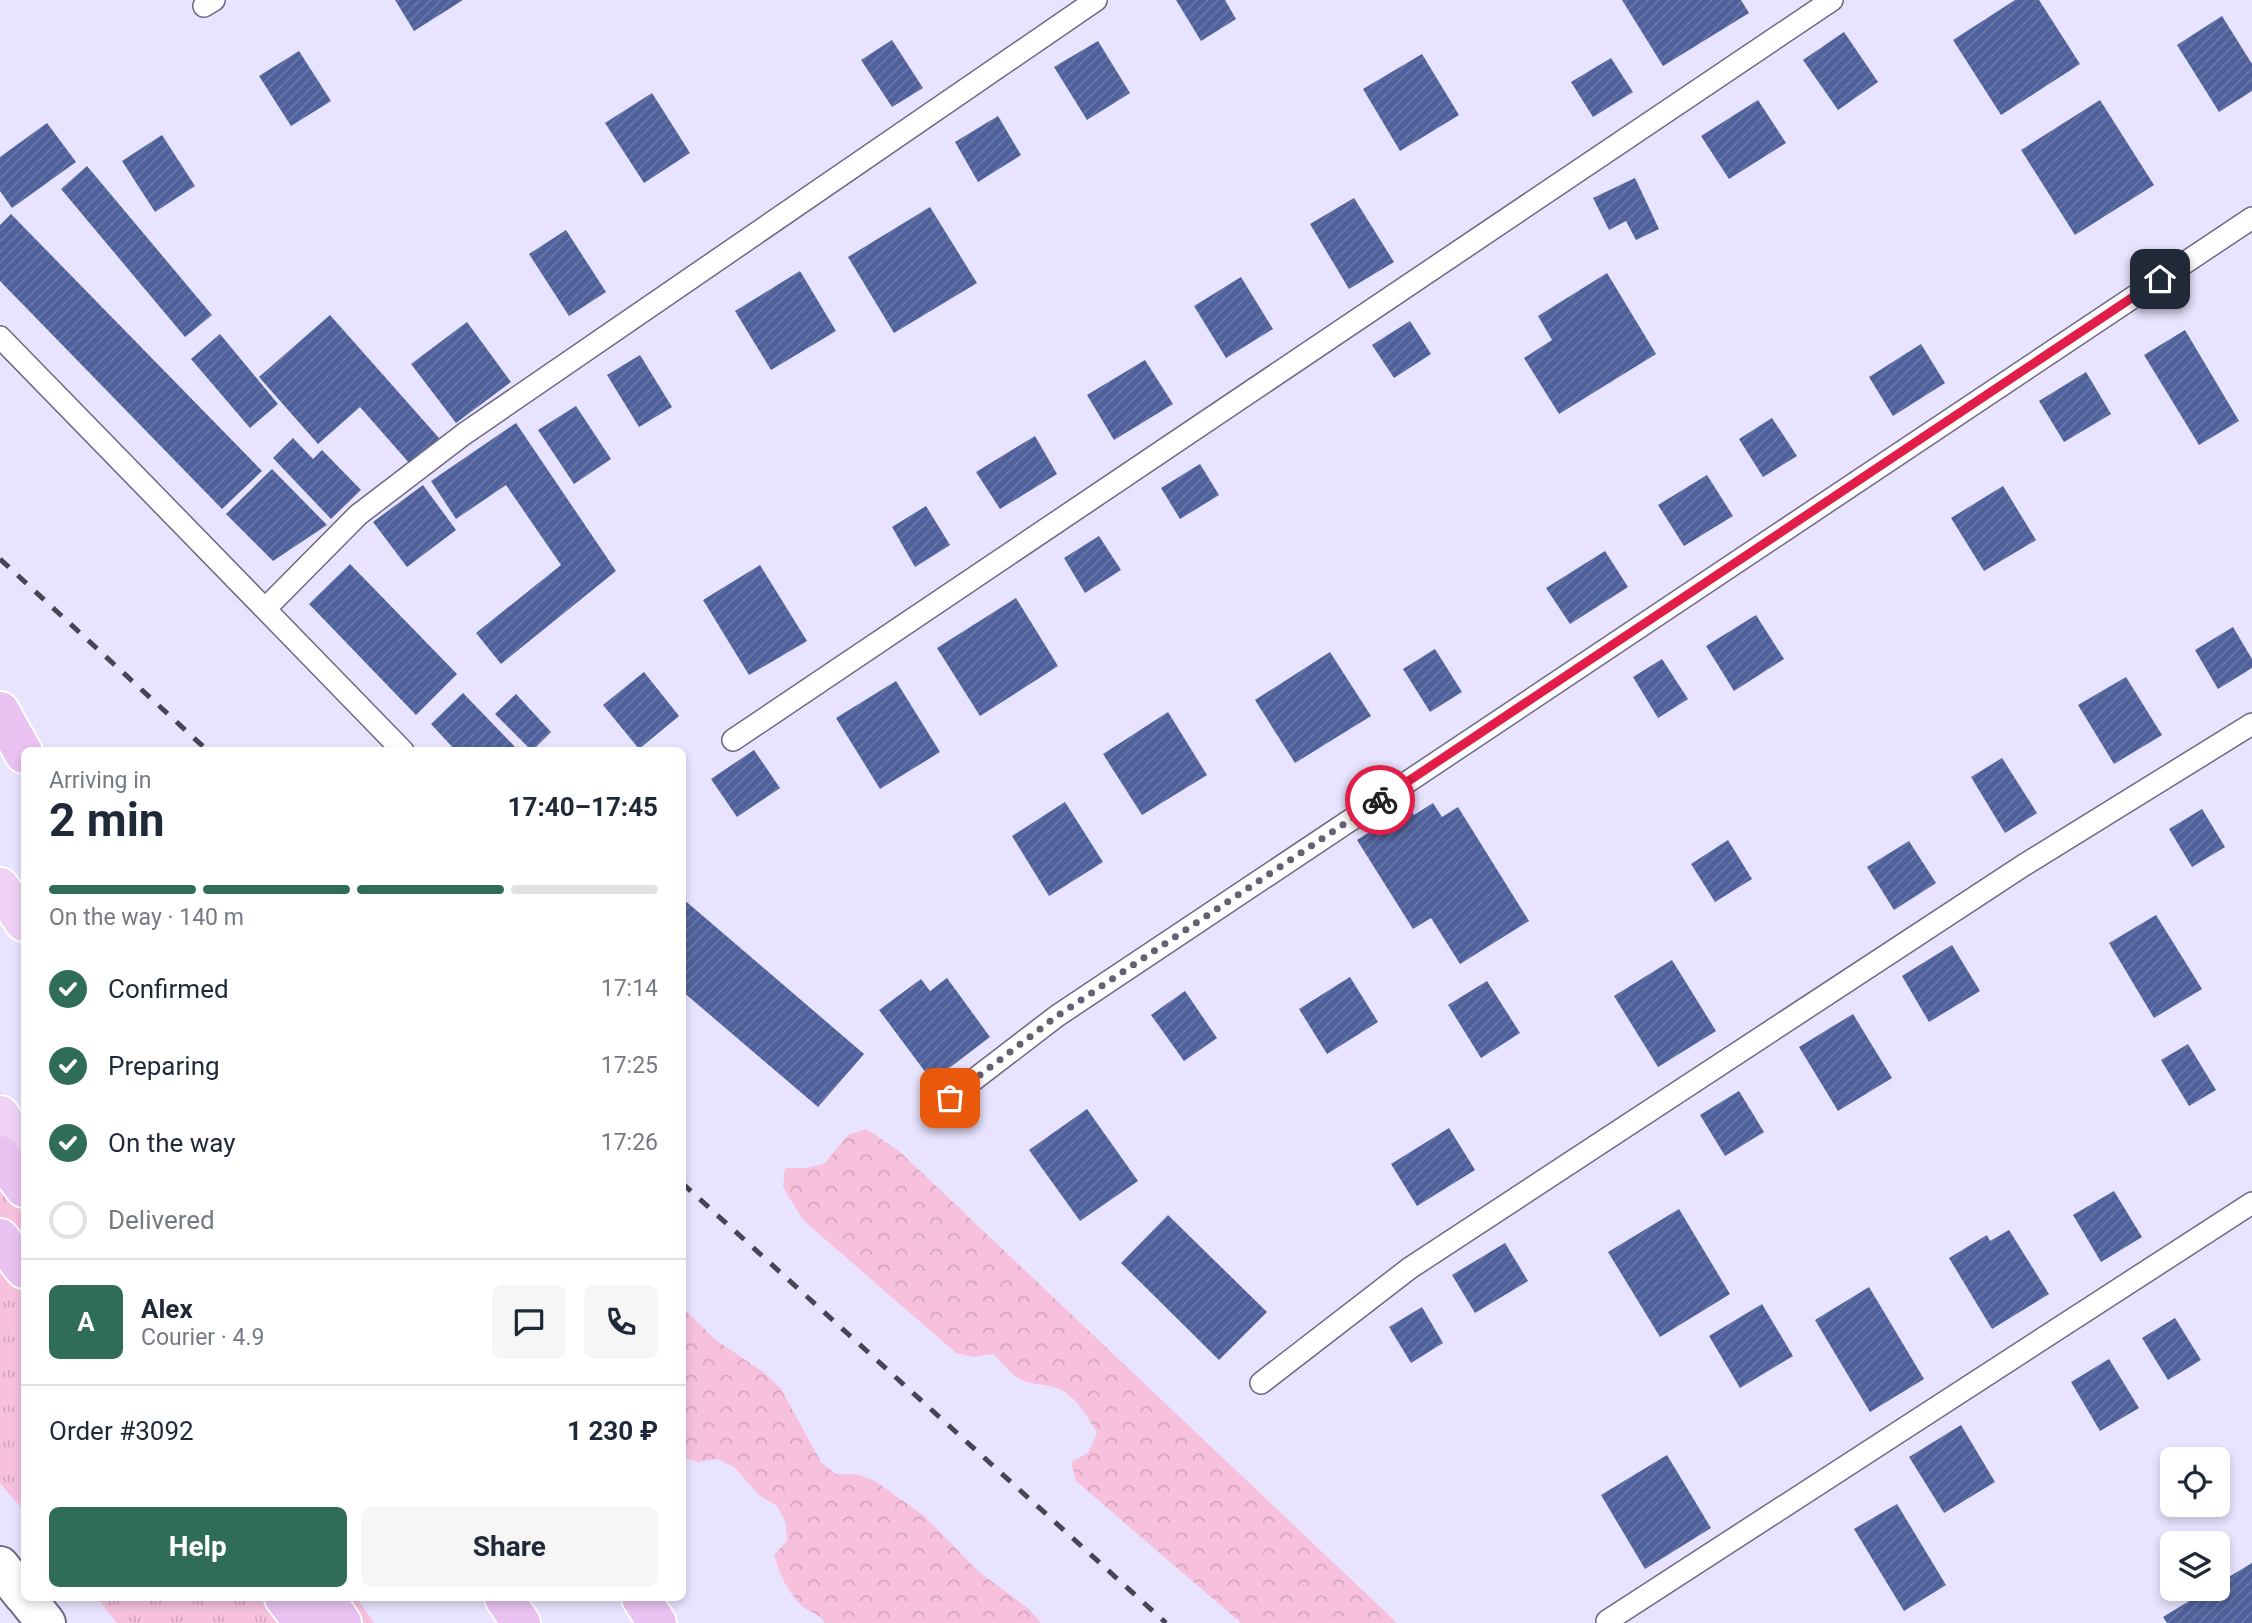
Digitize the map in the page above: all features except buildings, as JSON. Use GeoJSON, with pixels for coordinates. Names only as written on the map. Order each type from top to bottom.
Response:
{"type":"FeatureCollection","features":[{"type":"Feature","properties":{"kind":"highway"},"geometry":{"type":"LineString","coordinates":[[0,711],[21,749]]}},
{"type":"Feature","properties":{"kind":"highway"},"geometry":{"type":"LineString","coordinates":[[0,742],[21,768]]}},
{"type":"Feature","properties":{"kind":"highway"},"geometry":{"type":"LineString","coordinates":[[0,1156],[21,1184]]}},
{"type":"Feature","properties":{"kind":"highway"},"geometry":{"type":"LineString","coordinates":[[0,1238],[21,1265]]}},
{"type":"Feature","properties":{"kind":"highway"},"geometry":{"type":"LineString","coordinates":[[286,1601],[304,1623]]}},
{"type":"Feature","properties":{"kind":"highway"},"geometry":{"type":"LineString","coordinates":[[327,1601],[342,1623]]}},
{"type":"Feature","properties":{"kind":"highway"},"geometry":{"type":"LineString","coordinates":[[506,1601],[521,1623]]}},
{"type":"Feature","properties":{"kind":"highway"},"geometry":{"type":"LineString","coordinates":[[643,1601],[657,1623]]}},
{"type":"Feature","properties":{"kind":"main road"},"geometry":{"type":"LineString","coordinates":[[0,887],[21,918]]}},
{"type":"Feature","properties":{"kind":"main road"},"geometry":{"type":"LineString","coordinates":[[0,1115],[21,1146]]}},
{"type":"Feature","properties":{"kind":"street"},"geometry":{"type":"LineString","coordinates":[[0,1566],[21,1592]]}},
{"type":"Feature","properties":{"kind":"street"},"geometry":{"type":"LineString","coordinates":[[28,1601],[46,1623]]}},
{"type":"Feature","properties":{"kind":"lane"},"geometry":{"type":"LineString","coordinates":[[265,609],[358,515],[464,434],[1096,0]]}},
{"type":"Feature","properties":{"kind":"lane"},"geometry":{"type":"LineString","coordinates":[[733,740],[1832,0]]}},
{"type":"Feature","properties":{"kind":"lane"},"geometry":{"type":"LineString","coordinates":[[950,1098],[1057,1016],[2252,218]]}},
{"type":"Feature","properties":{"kind":"lane"},"geometry":{"type":"LineString","coordinates":[[0,337],[399,747]]}},
{"type":"Feature","properties":{"kind":"lane"},"geometry":{"type":"LineString","coordinates":[[1261,1383],[1410,1268],[2024,865],[2252,724]]}},
{"type":"Feature","properties":{"kind":"lane"},"geometry":{"type":"LineString","coordinates":[[1607,1621],[2252,1203]]}},
{"type":"Feature","properties":{"kind":"green space"},"geometry":{"type":"Polygon","coordinates":[[[0,1091],[21,1122],[21,1508],[0,1483],[0,1091]]]}},
{"type":"Feature","properties":{"kind":"green space"},"geometry":{"type":"Polygon","coordinates":[[[866,1129],[899,1151],[1397,1623],[1241,1623],[1076,1481],[1071,1462],[1088,1453],[1097,1433],[1073,1399],[1060,1389],[1021,1380],[993,1354],[974,1357],[956,1353],[803,1220],[783,1187],[785,1168],[806,1168],[824,1164],[848,1135],[866,1129]]]}},
{"type":"Feature","properties":{"kind":"green space"},"geometry":{"type":"Polygon","coordinates":[[[686,1311],[716,1340],[766,1374],[781,1389],[821,1462],[836,1474],[856,1474],[875,1481],[924,1516],[979,1572],[1029,1609],[1041,1623],[825,1623],[792,1595],[779,1569],[774,1555],[787,1541],[786,1523],[777,1506],[760,1496],[734,1467],[717,1459],[698,1462],[686,1458],[686,1311]]]}},
{"type":"Feature","properties":{"kind":"green space"},"geometry":{"type":"Polygon","coordinates":[[[99,1601],[359,1601],[374,1623],[117,1623],[99,1601]]]}},
{"type":"Feature","properties":{"kind":"railway"},"geometry":{"type":"LineString","coordinates":[[0,559],[204,747]]}},
{"type":"Feature","properties":{"kind":"railway"},"geometry":{"type":"LineString","coordinates":[[686,1187],[1166,1623]]}},
{"type":"Feature","properties":{"kind":"way so far"},"geometry":{"type":"LineString","coordinates":[[950,1098],[1057,1016],[1380,800]]}},
{"type":"Feature","properties":{"kind":"route"},"geometry":{"type":"LineString","coordinates":[[1380,800],[2160,279]]}}]}
